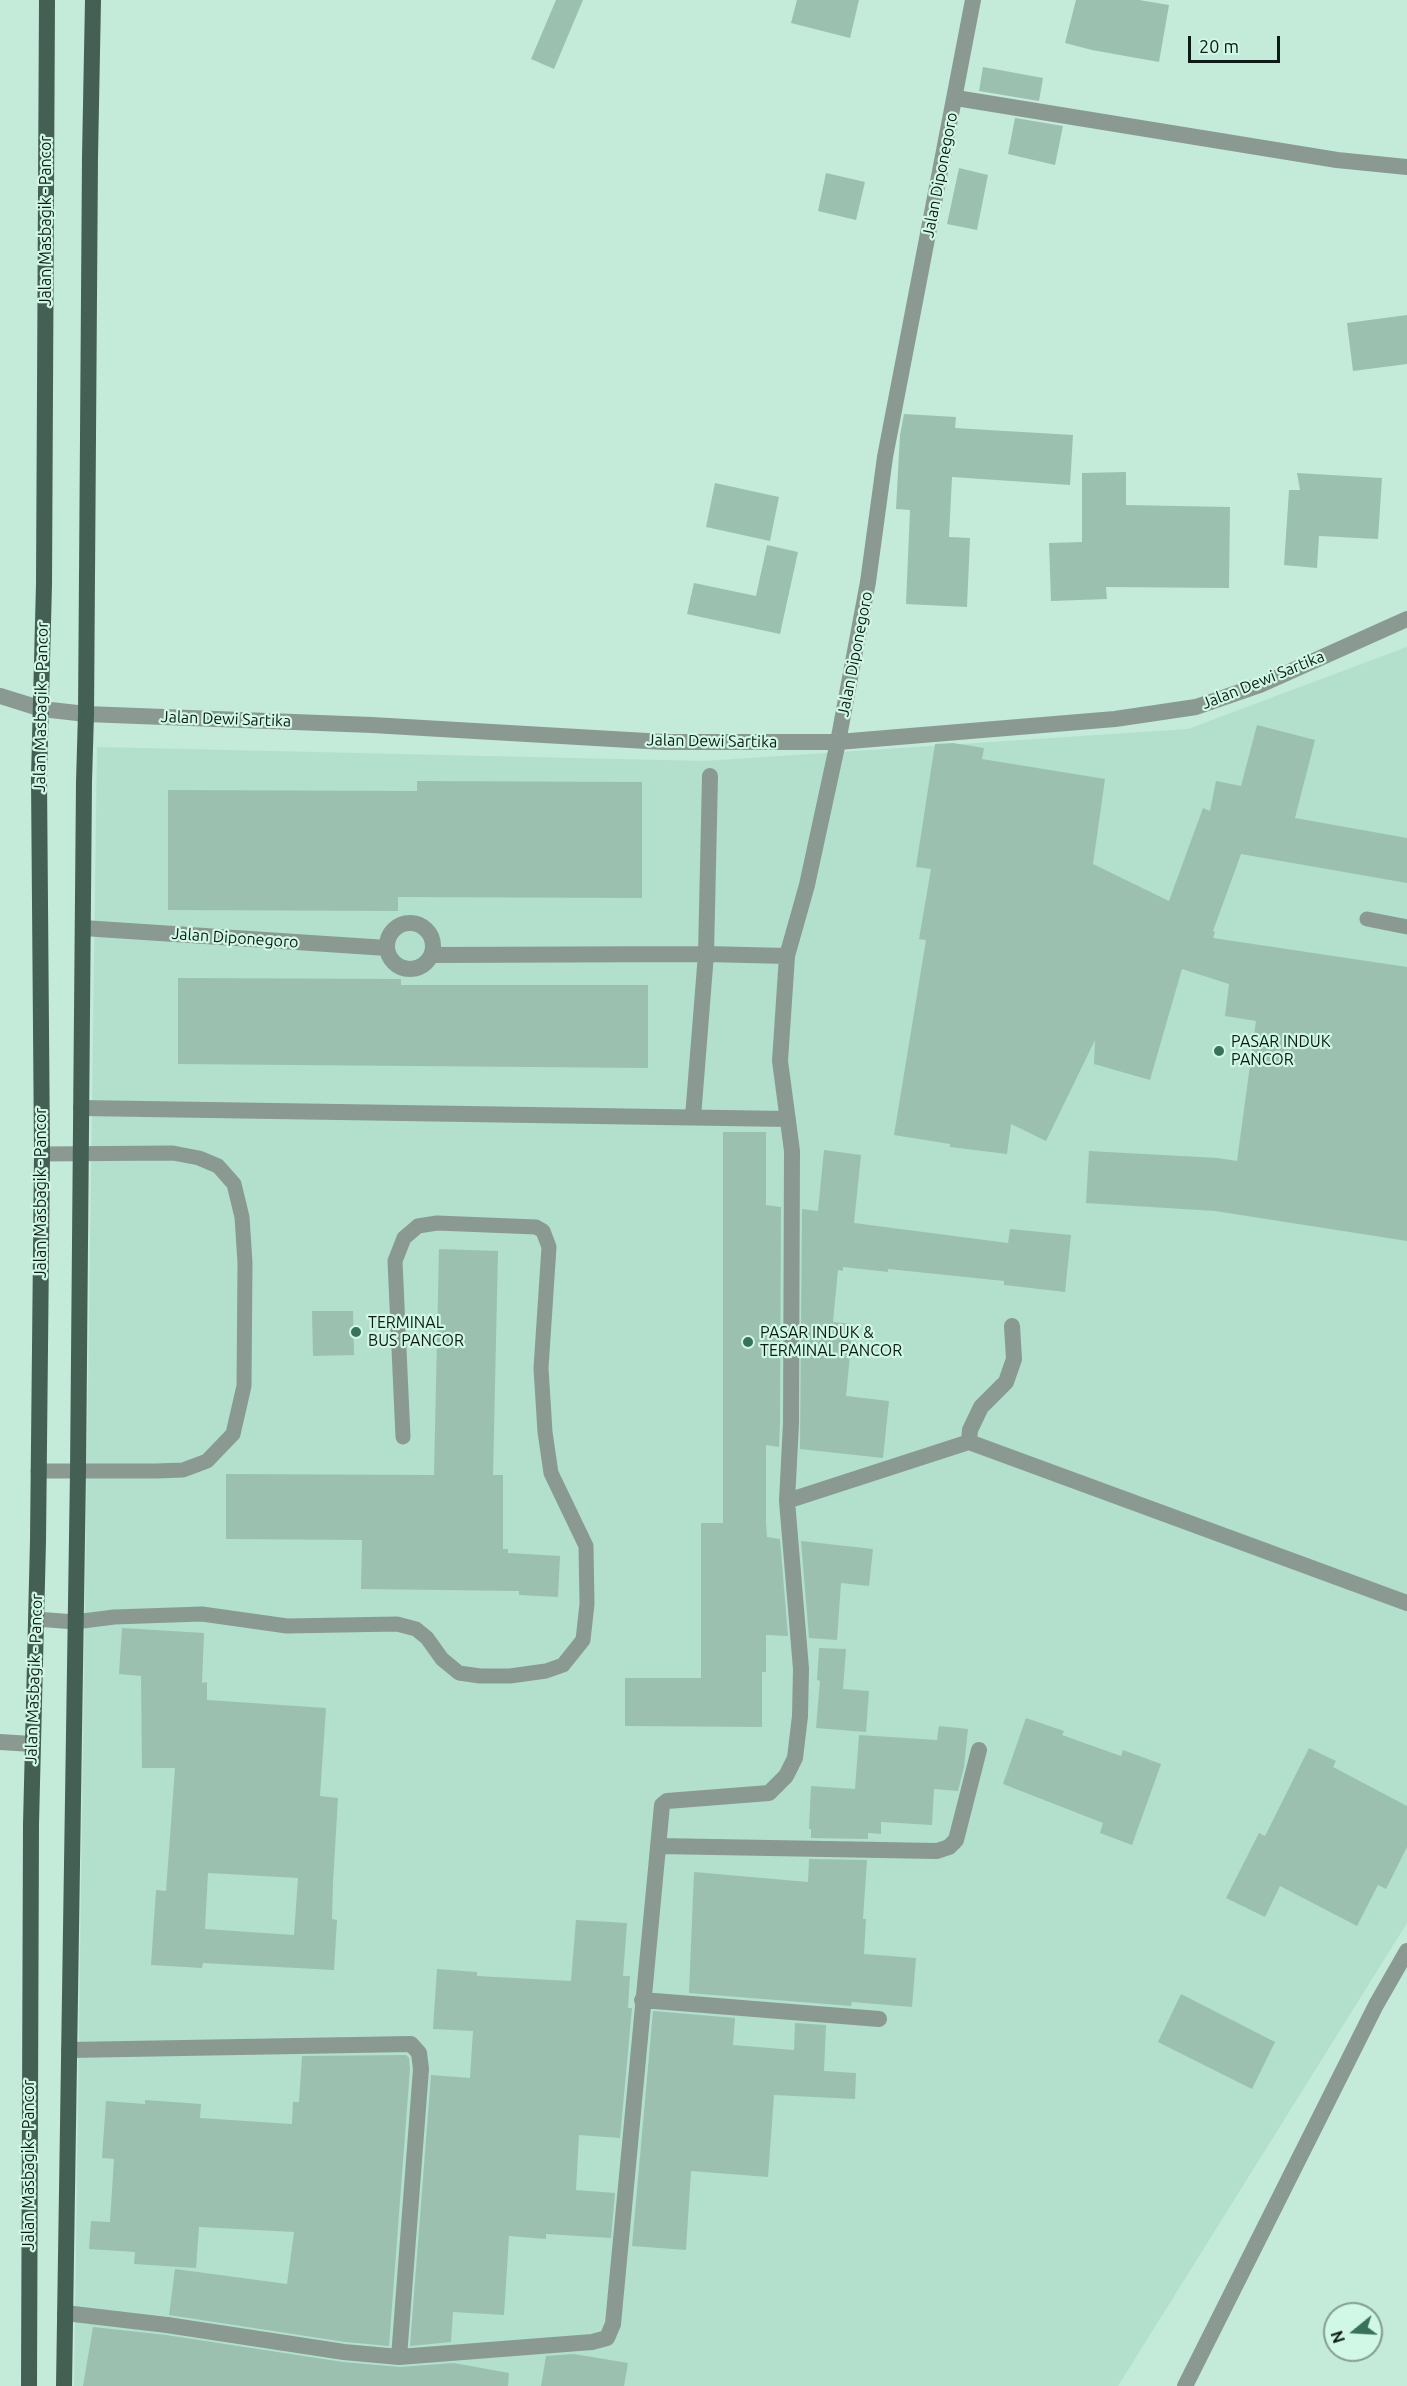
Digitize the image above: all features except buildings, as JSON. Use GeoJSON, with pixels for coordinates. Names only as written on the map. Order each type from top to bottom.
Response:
{"type":"FeatureCollection","features":[{"type":"Feature","properties":{"kind":"main road","name":"Jalan Masbagik - Pancor"},"geometry":{"type":"LineString","coordinates":[[29,2386],[32,1744],[36,1619],[42,1154],[39,790],[42,709],[47,0]]}},
{"type":"Feature","properties":{"kind":"main road"},"geometry":{"type":"LineString","coordinates":[[64,2386],[78,1472],[93,0]]}},
{"type":"Feature","properties":{"kind":"street","name":"Jalan Diponegoro"},"geometry":{"type":"LineString","coordinates":[[658,1846],[664,1803],[769,1792],[786,1776],[795,1758],[800,1716],[801,1669],[787,1500],[791,1423],[792,1151],[780,1061],[787,956],[807,885],[838,742],[868,582],[885,457],[956,98],[973,0]]}},
{"type":"Feature","properties":{"kind":"street"},"geometry":{"type":"LineString","coordinates":[[956,98],[1337,160],[1407,167]]}},
{"type":"Feature","properties":{"kind":"street","name":"Jalan Dewi Sartika"},"geometry":{"type":"LineString","coordinates":[[0,696],[42,709],[86,714],[360,724],[664,742],[838,742],[1115,719],[1196,706],[1260,685],[1407,619]]}},
{"type":"Feature","properties":{"kind":"street"},"geometry":{"type":"LineString","coordinates":[[693,1117],[706,954],[710,776]]}},
{"type":"Feature","properties":{"kind":"street"},"geometry":{"type":"LineString","coordinates":[[414,923],[423,927],[430,934],[434,944],[432,954],[426,963],[418,968],[407,969],[398,966],[390,958],[387,948],[388,938],[394,929],[403,924],[414,923]]}},
{"type":"Feature","properties":{"kind":"street","name":"Jalan Diponegoro"},"geometry":{"type":"LineString","coordinates":[[83,928],[387,948]]}},
{"type":"Feature","properties":{"kind":"street"},"geometry":{"type":"LineString","coordinates":[[432,954],[787,956]]}},
{"type":"Feature","properties":{"kind":"street"},"geometry":{"type":"LineString","coordinates":[[81,1108],[788,1119]]}},
{"type":"Feature","properties":{"kind":"street"},"geometry":{"type":"LineString","coordinates":[[969,1442],[970,1430],[981,1407],[1006,1382],[1014,1359],[1012,1326]]}},
{"type":"Feature","properties":{"kind":"street"},"geometry":{"type":"LineString","coordinates":[[787,1500],[969,1442],[1407,1603]]}},
{"type":"Feature","properties":{"kind":"street"},"geometry":{"type":"LineString","coordinates":[[0,1742],[32,1744]]}},
{"type":"Feature","properties":{"kind":"street"},"geometry":{"type":"LineString","coordinates":[[65,2313],[167,2325],[344,2352],[399,2357],[592,2342],[608,2338],[613,2324],[658,1846],[937,1851],[949,1847],[957,1840],[979,1750]]}},
{"type":"Feature","properties":{"kind":"street"},"geometry":{"type":"LineString","coordinates":[[1185,2386],[1376,2005],[1407,1951]]}},
{"type":"Feature","properties":{"kind":"street"},"geometry":{"type":"LineString","coordinates":[[642,2000],[879,2019]]}},
{"type":"Feature","properties":{"kind":"street"},"geometry":{"type":"LineString","coordinates":[[69,2050],[411,2044],[419,2053],[422,2069],[399,2357]]}},
{"type":"Feature","properties":{"kind":"lane"},"geometry":{"type":"LineString","coordinates":[[1367,920],[1407,927]]}},
{"type":"Feature","properties":{"kind":"lane"},"geometry":{"type":"LineString","coordinates":[[38,1471],[183,1470],[207,1461],[234,1434],[244,1386],[245,1263],[242,1217],[234,1184],[218,1166],[199,1158],[173,1153],[42,1154]]}},
{"type":"Feature","properties":{"kind":"lane"},"geometry":{"type":"LineString","coordinates":[[36,1619],[75,1622],[114,1617],[202,1614],[287,1626],[397,1624],[416,1629],[427,1638],[442,1659],[459,1673],[510,1676],[546,1671],[563,1665],[583,1640],[587,1604],[585,1546],[551,1473],[545,1432],[541,1368],[549,1247],[543,1231],[536,1227],[437,1223],[418,1226],[404,1238],[395,1261],[403,1437]]}},
{"type":"Feature","properties":{"kind":"shaded area","name":"PASAR INDUK & TERMINAL PANCOR"},"geometry":{"type":"Polygon","coordinates":[[[1407,647],[1407,1923],[1118,2386],[74,2386],[97,747],[704,761],[1188,729],[1407,647]]]}},
{"type":"Feature","properties":{"kind":"place","name":"PASAR INDUK PANCOR"},"geometry":{"type":"Point","coordinates":[1219,1051]}},
{"type":"Feature","properties":{"kind":"place","name":"TERMINAL BUS PANCOR"},"geometry":{"type":"Point","coordinates":[356,1332]}},
{"type":"Feature","properties":{"kind":"place","name":"PASAR INDUK & TERMINAL PANCOR"},"geometry":{"type":"Point","coordinates":[748,1342]}}]}
